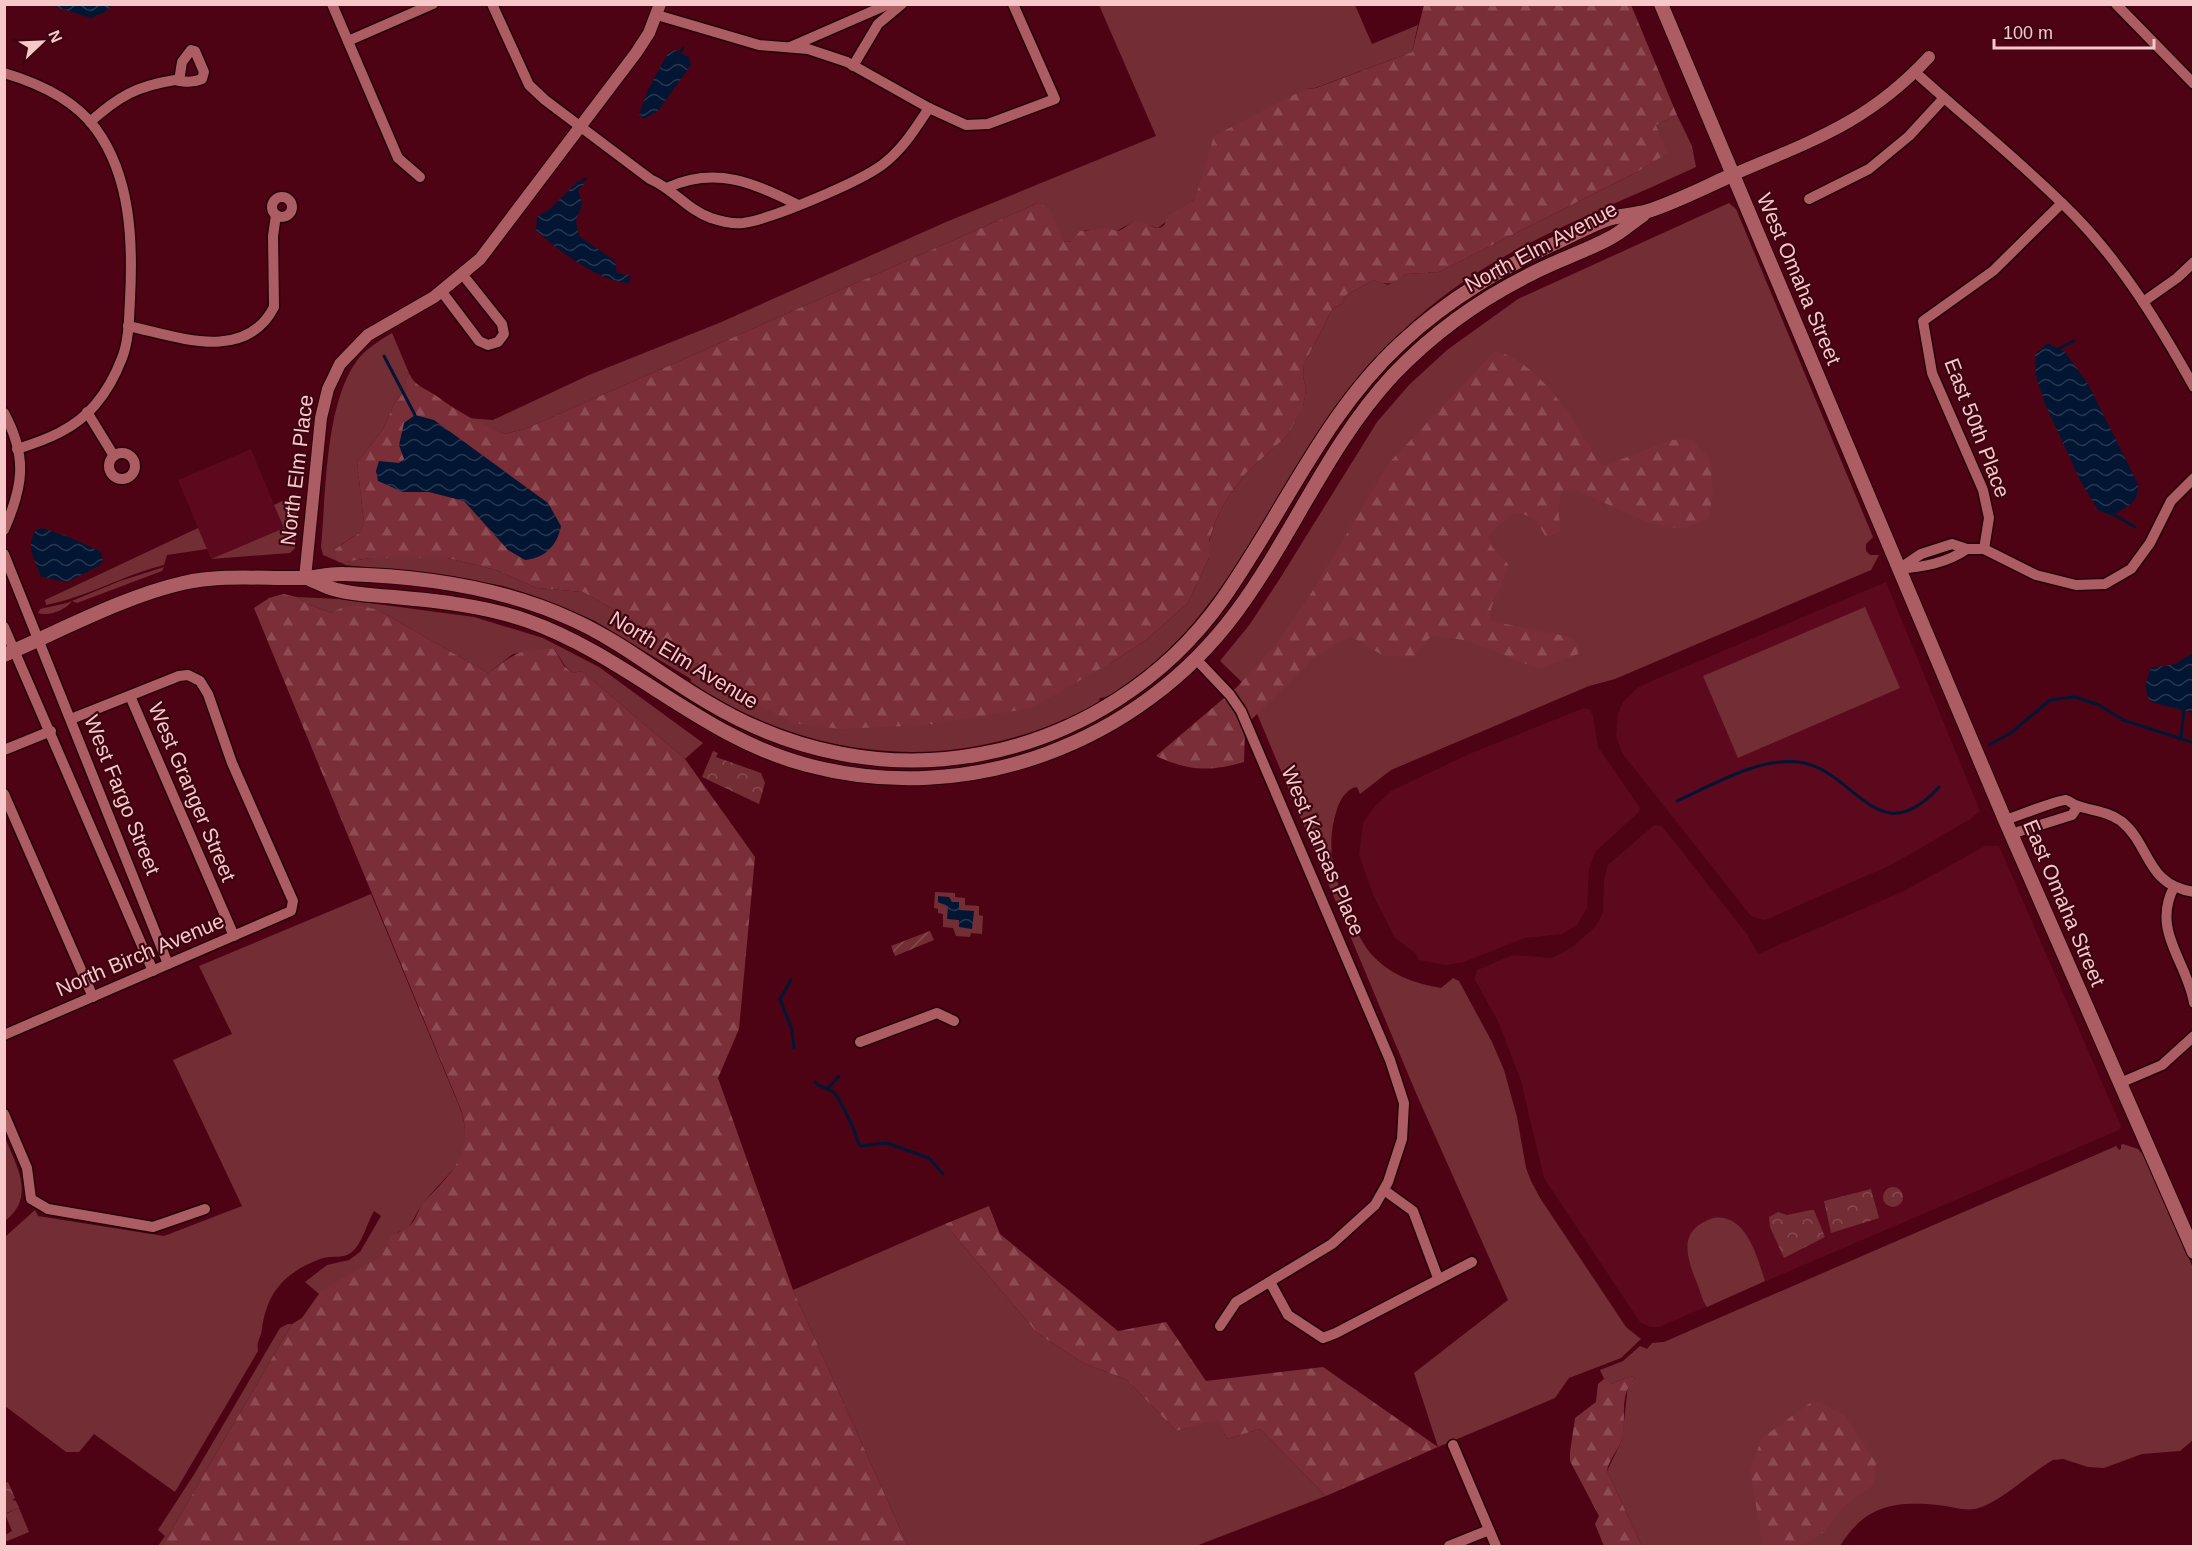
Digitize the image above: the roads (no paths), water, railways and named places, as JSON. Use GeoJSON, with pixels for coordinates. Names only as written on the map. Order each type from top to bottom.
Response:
{"type":"FeatureCollection","features":[{"type":"Feature","properties":{"kind":"main road","name":"West Omaha Street"},"geometry":{"type":"LineString","coordinates":[[1661,4],[1899,569]]}},
{"type":"Feature","properties":{"kind":"main road"},"geometry":{"type":"LineString","coordinates":[[1649,210],[1732,175]]}},
{"type":"Feature","properties":{"kind":"main road","name":"North Elm Avenue"},"geometry":{"type":"LineString","coordinates":[[305,578],[339,573],[444,584],[477,589],[541,606],[600,633],[730,715],[795,743],[851,756],[897,761],[984,754],[1040,738],[1096,712],[1142,683],[1183,646],[1211,615],[1234,583],[1335,419],[1374,370],[1397,346],[1448,304],[1502,268],[1608,219],[1649,210]]}},
{"type":"Feature","properties":{"kind":"main road","name":"North Elm Avenue"},"geometry":{"type":"LineString","coordinates":[[305,578],[339,591],[429,600],[493,611],[555,631],[612,660],[725,734],[789,760],[833,771],[877,777],[939,778],[987,771],[1052,753],[1101,730],[1148,701],[1196,659],[1238,610],[1352,426],[1394,374],[1470,309],[1526,276],[1611,237],[1649,210]]}},
{"type":"Feature","properties":{"kind":"main road","name":"East Omaha Street"},"geometry":{"type":"LineString","coordinates":[[1899,569],[2011,834],[2193,1252]]}},
{"type":"Feature","properties":{"kind":"main road","name":"North Elm Place"},"geometry":{"type":"LineString","coordinates":[[10,653],[132,600],[183,583],[244,577],[305,578]]}},
{"type":"Feature","properties":{"kind":"main road"},"geometry":{"type":"LineString","coordinates":[[1183,646],[1196,659]]}},
{"type":"Feature","properties":{"kind":"main road"},"geometry":{"type":"LineString","coordinates":[[789,760],[795,743]]}},
{"type":"Feature","properties":{"kind":"main road"},"geometry":{"type":"LineString","coordinates":[[984,754],[987,771]]}},
{"type":"Feature","properties":{"kind":"street"},"geometry":{"type":"LineString","coordinates":[[332,4],[398,158],[420,177]]}},
{"type":"Feature","properties":{"kind":"street"},"geometry":{"type":"LineString","coordinates":[[348,41],[433,4]]}},
{"type":"Feature","properties":{"kind":"street"},"geometry":{"type":"LineString","coordinates":[[492,4],[529,85],[650,179],[669,187],[685,205],[712,218],[741,223],[771,217],[880,166],[902,148],[929,108]]}},
{"type":"Feature","properties":{"kind":"street"},"geometry":{"type":"LineString","coordinates":[[788,48],[889,4]]}},
{"type":"Feature","properties":{"kind":"street"},"geometry":{"type":"LineString","coordinates":[[853,66],[878,24],[902,4]]}},
{"type":"Feature","properties":{"kind":"street"},"geometry":{"type":"LineString","coordinates":[[658,10],[759,45],[808,49],[853,66],[953,121],[978,126],[1055,99],[1013,4]]}},
{"type":"Feature","properties":{"kind":"street"},"geometry":{"type":"LineString","coordinates":[[2116,4],[2193,84]]}},
{"type":"Feature","properties":{"kind":"street","name":"North Elm Place"},"geometry":{"type":"LineString","coordinates":[[305,578],[321,418],[333,376],[346,355],[368,335],[442,292],[463,275],[498,237],[636,53],[658,10]]}},
{"type":"Feature","properties":{"kind":"street"},"geometry":{"type":"LineString","coordinates":[[1732,175],[1852,121],[1890,95],[1929,57]]}},
{"type":"Feature","properties":{"kind":"street"},"geometry":{"type":"LineString","coordinates":[[1915,72],[2007,150],[2062,203],[2118,267],[2143,302],[2193,387]]}},
{"type":"Feature","properties":{"kind":"street"},"geometry":{"type":"LineString","coordinates":[[4,73],[46,88],[79,111],[90,122],[111,154],[126,200],[132,259],[128,326],[123,356],[115,374],[77,422],[48,439],[17,449]]}},
{"type":"Feature","properties":{"kind":"street"},"geometry":{"type":"LineString","coordinates":[[90,122],[117,98],[133,90],[154,83],[178,81]]}},
{"type":"Feature","properties":{"kind":"street"},"geometry":{"type":"LineString","coordinates":[[1809,199],[1869,169],[1909,136],[1944,98]]}},
{"type":"Feature","properties":{"kind":"street"},"geometry":{"type":"LineString","coordinates":[[669,187],[687,179],[711,176],[757,184],[798,205]]}},
{"type":"Feature","properties":{"kind":"street","name":"East 50th Place"},"geometry":{"type":"LineString","coordinates":[[1984,549],[1989,518],[1983,490],[1932,373],[1923,321],[1993,271],[2062,203]]}},
{"type":"Feature","properties":{"kind":"street"},"geometry":{"type":"LineString","coordinates":[[128,326],[210,343],[231,342],[243,338],[271,315],[274,307],[273,236],[276,215]]}},
{"type":"Feature","properties":{"kind":"street"},"geometry":{"type":"LineString","coordinates":[[2143,302],[2177,278],[2193,262]]}},
{"type":"Feature","properties":{"kind":"street"},"geometry":{"type":"LineString","coordinates":[[442,292],[479,341],[488,345],[498,342],[504,334],[502,324],[463,275]]}},
{"type":"Feature","properties":{"kind":"street"},"geometry":{"type":"LineString","coordinates":[[87,412],[114,456]]}},
{"type":"Feature","properties":{"kind":"street"},"geometry":{"type":"LineString","coordinates":[[4,413],[17,449],[21,485],[4,531]]}},
{"type":"Feature","properties":{"kind":"street"},"geometry":{"type":"LineString","coordinates":[[1899,569],[1926,567],[1958,555],[1967,549],[1984,549],[2036,575],[2076,585],[2105,584],[2131,569],[2150,543],[2171,501],[2193,478]]}},
{"type":"Feature","properties":{"kind":"street","name":"West Fargo Street"},"geometry":{"type":"LineString","coordinates":[[4,554],[168,964]]}},
{"type":"Feature","properties":{"kind":"street","name":"West Fargo Street"},"geometry":{"type":"LineString","coordinates":[[4,627],[10,653],[51,731],[153,971]]}},
{"type":"Feature","properties":{"kind":"street","name":"West Kansas Place"},"geometry":{"type":"LineString","coordinates":[[1196,659],[1230,695],[1241,711],[1395,1071],[1404,1103],[1402,1138],[1396,1163],[1384,1190],[1368,1212],[1332,1244],[1236,1302],[1220,1326]]}},
{"type":"Feature","properties":{"kind":"street","name":"North Birch Avenue"},"geometry":{"type":"LineString","coordinates":[[4,1035],[291,911],[293,901],[232,764],[208,694],[200,681],[188,675],[179,675],[130,696]]}},
{"type":"Feature","properties":{"kind":"street"},"geometry":{"type":"LineString","coordinates":[[71,719],[130,696]]}},
{"type":"Feature","properties":{"kind":"street","name":"West Granger Street"},"geometry":{"type":"LineString","coordinates":[[130,696],[234,936]]}},
{"type":"Feature","properties":{"kind":"street"},"geometry":{"type":"LineString","coordinates":[[4,750],[51,731]]}},
{"type":"Feature","properties":{"kind":"street"},"geometry":{"type":"LineString","coordinates":[[4,794],[93,997]]}},
{"type":"Feature","properties":{"kind":"street"},"geometry":{"type":"LineString","coordinates":[[2005,820],[2067,800],[2078,806],[2094,808],[2122,822],[2133,834],[2150,866],[2174,887],[2193,892]]}},
{"type":"Feature","properties":{"kind":"street"},"geometry":{"type":"LineString","coordinates":[[2050,805],[2056,820]]}},
{"type":"Feature","properties":{"kind":"street"},"geometry":{"type":"LineString","coordinates":[[2011,834],[2072,815],[2078,806]]}},
{"type":"Feature","properties":{"kind":"street"},"geometry":{"type":"LineString","coordinates":[[2174,887],[2165,914],[2169,934],[2192,992],[2193,1003]]}},
{"type":"Feature","properties":{"kind":"street"},"geometry":{"type":"LineString","coordinates":[[860,1042],[937,1013],[954,1020]]}},
{"type":"Feature","properties":{"kind":"street"},"geometry":{"type":"LineString","coordinates":[[2120,1083],[2162,1065],[2193,1034]]}},
{"type":"Feature","properties":{"kind":"street"},"geometry":{"type":"LineString","coordinates":[[4,1114],[27,1168],[31,1199],[48,1209],[153,1227],[205,1209]]}},
{"type":"Feature","properties":{"kind":"street"},"geometry":{"type":"LineString","coordinates":[[1384,1190],[1413,1211],[1438,1278]]}},
{"type":"Feature","properties":{"kind":"street"},"geometry":{"type":"LineString","coordinates":[[1270,1282],[1288,1315],[1323,1338],[1472,1262]]}},
{"type":"Feature","properties":{"kind":"street"},"geometry":{"type":"LineString","coordinates":[[1454,1445],[1496,1546]]}},
{"type":"Feature","properties":{"kind":"street"},"geometry":{"type":"LineString","coordinates":[[1449,1546],[1489,1530]]}},
{"type":"Feature","properties":{"kind":"water"},"geometry":{"type":"Polygon","coordinates":[[[50,5],[112,5],[105,12],[91,18],[50,5]]]}},
{"type":"Feature","properties":{"kind":"water"},"geometry":{"type":"Polygon","coordinates":[[[675,50],[689,57],[691,65],[658,111],[644,119],[639,114],[648,90],[668,53],[675,50]]]}},
{"type":"Feature","properties":{"kind":"water"},"geometry":{"type":"Polygon","coordinates":[[[578,181],[584,184],[578,191],[582,203],[576,221],[579,236],[615,261],[617,273],[631,276],[629,283],[605,277],[580,264],[536,230],[537,217],[550,209],[578,181]]]}},
{"type":"Feature","properties":{"kind":"water"},"geometry":{"type":"Polygon","coordinates":[[[2048,343],[2065,352],[2088,384],[2138,484],[2134,501],[2112,516],[2098,510],[2081,482],[2045,404],[2036,376],[2035,354],[2048,343]]]}},
{"type":"Feature","properties":{"kind":"water"},"geometry":{"type":"Polygon","coordinates":[[[415,415],[434,420],[548,503],[561,526],[549,550],[538,557],[525,560],[508,550],[464,501],[429,492],[403,492],[378,481],[376,471],[379,461],[399,463],[404,459],[399,445],[404,423],[415,415]]]}},
{"type":"Feature","properties":{"kind":"water"},"geometry":{"type":"Polygon","coordinates":[[[42,528],[69,537],[101,552],[103,561],[99,566],[67,582],[41,577],[32,554],[31,543],[36,530],[42,528]]]}},
{"type":"Feature","properties":{"kind":"water"},"geometry":{"type":"Polygon","coordinates":[[[2193,653],[2193,713],[2151,702],[2146,685],[2151,668],[2175,664],[2193,653]]]}},
{"type":"Feature","properties":{"kind":"water"},"geometry":{"type":"Polygon","coordinates":[[[938,896],[949,897],[952,902],[959,902],[959,910],[974,911],[972,929],[959,927],[959,920],[947,919],[948,907],[938,902],[938,896]]]}},
{"type":"Feature","properties":{"kind":"waterway"},"geometry":{"type":"LineString","coordinates":[[2058,349],[2074,341]]}},
{"type":"Feature","properties":{"kind":"waterway"},"geometry":{"type":"LineString","coordinates":[[384,356],[415,415]]}},
{"type":"Feature","properties":{"kind":"waterway"},"geometry":{"type":"LineString","coordinates":[[2113,514],[2135,527]]}},
{"type":"Feature","properties":{"kind":"waterway"},"geometry":{"type":"LineString","coordinates":[[1989,745],[2011,733],[2050,700],[2075,697],[2099,705],[2123,720],[2194,743]]}},
{"type":"Feature","properties":{"kind":"waterway"},"geometry":{"type":"LineString","coordinates":[[2181,737],[2184,711]]}},
{"type":"Feature","properties":{"kind":"waterway"},"geometry":{"type":"LineString","coordinates":[[1677,801],[1751,768],[1783,762],[1798,762],[1818,768],[1882,811],[1899,813],[1917,806],[1939,787]]}},
{"type":"Feature","properties":{"kind":"waterway"},"geometry":{"type":"LineString","coordinates":[[791,980],[780,999],[792,1030],[794,1048]]}},
{"type":"Feature","properties":{"kind":"waterway"},"geometry":{"type":"LineString","coordinates":[[828,1088],[839,1076]]}},
{"type":"Feature","properties":{"kind":"waterway"},"geometry":{"type":"LineString","coordinates":[[815,1082],[835,1094],[861,1146],[887,1143],[929,1158],[943,1174]]}}]}
